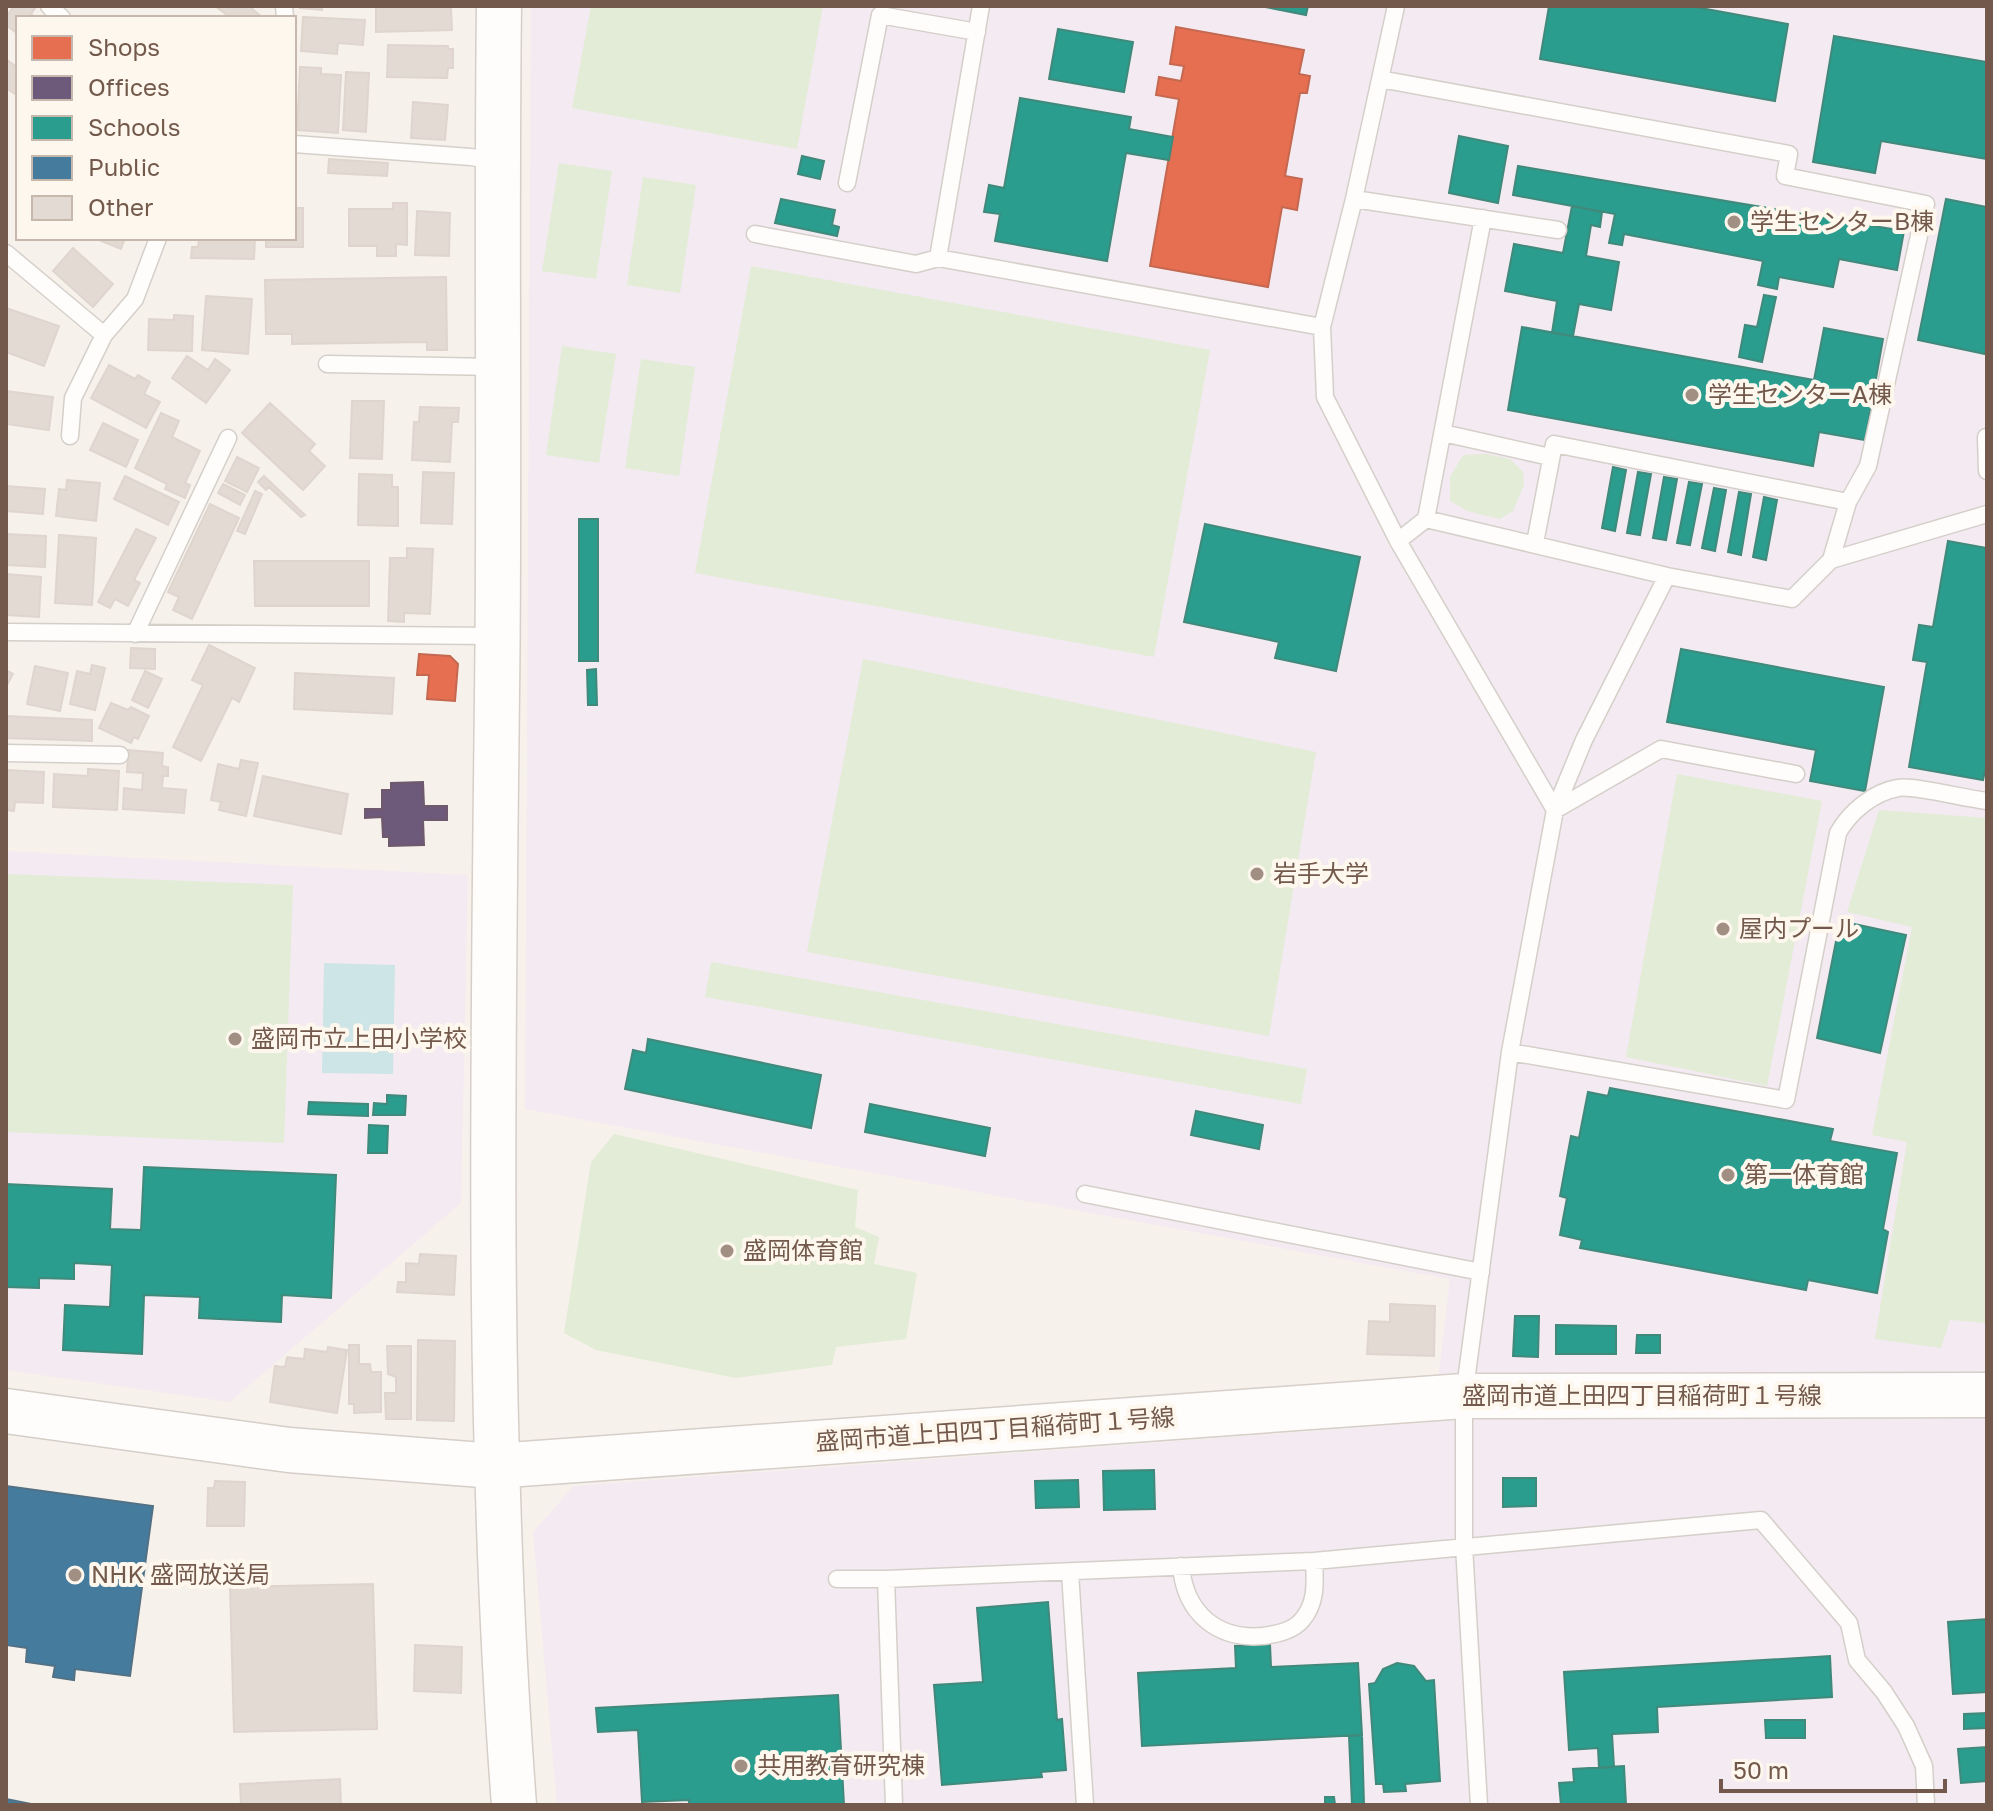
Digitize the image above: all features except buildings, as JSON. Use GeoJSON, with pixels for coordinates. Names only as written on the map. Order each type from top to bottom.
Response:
{"type":"FeatureCollection","features":[{"type":"Feature","properties":{"kind":"street"},"geometry":{"type":"LineString","coordinates":[[499,6],[498,636],[492,1130],[495,1466],[505,1698],[514,1805]]}},
{"type":"Feature","properties":{"kind":"street","name":"盛岡市道上田四丁目稲荷町１号線"},"geometry":{"type":"LineString","coordinates":[[6,1411],[289,1450],[495,1466],[1464,1396],[1987,1395]]}},
{"type":"Feature","properties":{"kind":"lane"},"geometry":{"type":"LineString","coordinates":[[938,258],[981,6]]}},
{"type":"Feature","properties":{"kind":"lane"},"geometry":{"type":"LineString","coordinates":[[1396,6],[1354,199],[1322,327],[1325,397],[1398,541],[1555,810]]}},
{"type":"Feature","properties":{"kind":"lane"},"geometry":{"type":"LineString","coordinates":[[847,183],[880,15],[977,32]]}},
{"type":"Feature","properties":{"kind":"lane"},"geometry":{"type":"LineString","coordinates":[[1380,79],[1789,154],[1785,176],[1926,204],[1868,466],[1848,502],[1831,560]]}},
{"type":"Feature","properties":{"kind":"lane"},"geometry":{"type":"LineString","coordinates":[[296,144],[497,161]]}},
{"type":"Feature","properties":{"kind":"lane"},"geometry":{"type":"LineString","coordinates":[[1354,199],[1558,230]]}},
{"type":"Feature","properties":{"kind":"lane"},"geometry":{"type":"LineString","coordinates":[[1398,541],[1426,519],[1483,218]]}},
{"type":"Feature","properties":{"kind":"lane"},"geometry":{"type":"LineString","coordinates":[[755,234],[916,264],[938,258],[1322,327]]}},
{"type":"Feature","properties":{"kind":"lane"},"geometry":{"type":"LineString","coordinates":[[70,436],[73,398],[104,335],[135,299],[157,240]]}},
{"type":"Feature","properties":{"kind":"lane"},"geometry":{"type":"LineString","coordinates":[[6,253],[104,335]]}},
{"type":"Feature","properties":{"kind":"lane"},"geometry":{"type":"LineString","coordinates":[[327,364],[497,367]]}},
{"type":"Feature","properties":{"kind":"lane"},"geometry":{"type":"LineString","coordinates":[[1443,433],[1550,457]]}},
{"type":"Feature","properties":{"kind":"lane"},"geometry":{"type":"LineString","coordinates":[[1986,437],[1987,471]]}},
{"type":"Feature","properties":{"kind":"lane"},"geometry":{"type":"LineString","coordinates":[[135,634],[228,438]]}},
{"type":"Feature","properties":{"kind":"lane"},"geometry":{"type":"LineString","coordinates":[[1535,543],[1554,444],[1848,502]]}},
{"type":"Feature","properties":{"kind":"lane"},"geometry":{"type":"LineString","coordinates":[[1426,519],[1667,576],[1792,599],[1831,560],[1987,514]]}},
{"type":"Feature","properties":{"kind":"lane"},"geometry":{"type":"LineString","coordinates":[[1479,1805],[1464,1546],[1464,1396],[1510,1052],[1555,810],[1584,740],[1667,576]]}},
{"type":"Feature","properties":{"kind":"lane"},"geometry":{"type":"LineString","coordinates":[[6,632],[498,636]]}},
{"type":"Feature","properties":{"kind":"lane"},"geometry":{"type":"LineString","coordinates":[[1555,810],[1661,749],[1796,774]]}},
{"type":"Feature","properties":{"kind":"lane"},"geometry":{"type":"LineString","coordinates":[[6,753],[120,755]]}},
{"type":"Feature","properties":{"kind":"lane"},"geometry":{"type":"LineString","coordinates":[[1510,1052],[1786,1100],[1838,833],[1845,820],[1871,800],[1899,787],[1987,801]]}},
{"type":"Feature","properties":{"kind":"lane"},"geometry":{"type":"LineString","coordinates":[[1085,1194],[1481,1272]]}},
{"type":"Feature","properties":{"kind":"lane"},"geometry":{"type":"LineString","coordinates":[[837,1579],[1314,1561],[1761,1520],[1849,1623],[1857,1660],[1884,1692],[1924,1766],[1926,1805]]}},
{"type":"Feature","properties":{"kind":"lane"},"geometry":{"type":"LineString","coordinates":[[1181,1566],[1186,1592],[1204,1620],[1223,1632],[1257,1636],[1283,1633],[1302,1622],[1313,1598],[1314,1561]]}},
{"type":"Feature","properties":{"kind":"lane"},"geometry":{"type":"LineString","coordinates":[[1070,1572],[1085,1805]]}},
{"type":"Feature","properties":{"kind":"lane"},"geometry":{"type":"LineString","coordinates":[[886,1579],[894,1805]]}},
{"type":"Feature","properties":{"kind":"shaded area","name":"岩手大学"},"geometry":{"type":"Polygon","coordinates":[[[531,6],[1987,6],[1987,1371],[1983,1395],[1987,1416],[1987,1805],[557,1805],[533,1532],[574,1486],[1433,1422],[1450,1279],[525,1109],[531,6]]]}},
{"type":"Feature","properties":{"kind":"shaded area","name":"盛岡市立上田小学校"},"geometry":{"type":"Polygon","coordinates":[[[6,851],[468,875],[461,1203],[230,1402],[6,1370],[6,851]]]}},
{"type":"Feature","properties":{"kind":"green space"},"geometry":{"type":"Polygon","coordinates":[[[591,6],[823,6],[797,149],[572,108],[591,6]]]}},
{"type":"Feature","properties":{"kind":"green space"},"geometry":{"type":"Polygon","coordinates":[[[559,163],[612,171],[596,279],[542,271],[559,163]]]}},
{"type":"Feature","properties":{"kind":"green space"},"geometry":{"type":"Polygon","coordinates":[[[643,177],[696,185],[680,293],[627,285],[643,177]]]}},
{"type":"Feature","properties":{"kind":"green space"},"geometry":{"type":"Polygon","coordinates":[[[751,266],[1210,350],[1154,657],[695,573],[751,266]]]}},
{"type":"Feature","properties":{"kind":"green space"},"geometry":{"type":"Polygon","coordinates":[[[562,346],[616,354],[599,463],[546,455],[562,346]]]}},
{"type":"Feature","properties":{"kind":"green space"},"geometry":{"type":"Polygon","coordinates":[[[641,359],[695,367],[679,476],[625,468],[641,359]]]}},
{"type":"Feature","properties":{"kind":"green space"},"geometry":{"type":"Polygon","coordinates":[[[1486,454],[1510,459],[1523,472],[1524,485],[1513,511],[1500,519],[1467,511],[1450,501],[1450,477],[1463,455],[1486,454]]]}},
{"type":"Feature","properties":{"kind":"green space"},"geometry":{"type":"Polygon","coordinates":[[[863,659],[1316,752],[1269,1036],[807,952],[863,659]]]}},
{"type":"Feature","properties":{"kind":"green space","name":"屋内プール"},"geometry":{"type":"Polygon","coordinates":[[[1677,774],[1822,801],[1767,1086],[1626,1057],[1677,774]]]}},
{"type":"Feature","properties":{"kind":"green space"},"geometry":{"type":"Polygon","coordinates":[[[1879,810],[1987,818],[1987,1323],[1950,1320],[1941,1348],[1875,1339],[1907,1142],[1872,1135],[1912,927],[1847,912],[1879,810]]]}},
{"type":"Feature","properties":{"kind":"green space"},"geometry":{"type":"Polygon","coordinates":[[[6,874],[293,885],[284,1143],[6,1132],[6,874]]]}},
{"type":"Feature","properties":{"kind":"green space"},"geometry":{"type":"Polygon","coordinates":[[[711,962],[1307,1069],[1301,1104],[705,997],[711,962]]]}},
{"type":"Feature","properties":{"kind":"green space","name":"盛岡体育館"},"geometry":{"type":"Polygon","coordinates":[[[614,1134],[858,1190],[855,1227],[879,1237],[874,1264],[917,1273],[906,1339],[836,1347],[832,1365],[736,1378],[596,1350],[564,1333],[591,1162],[614,1134]]]}},
{"type":"Feature","properties":{"kind":"water"},"geometry":{"type":"Polygon","coordinates":[[[324,963],[395,965],[393,1074],[322,1073],[324,963]]]}},
{"type":"Feature","properties":{"kind":"place","name":"学生センターB棟"},"geometry":{"type":"Point","coordinates":[1734,222]}},
{"type":"Feature","properties":{"kind":"place","name":"学生センターA棟"},"geometry":{"type":"Point","coordinates":[1692,395]}},
{"type":"Feature","properties":{"kind":"place","name":"岩手大学"},"geometry":{"type":"Point","coordinates":[1257,874]}},
{"type":"Feature","properties":{"kind":"place","name":"屋内プール"},"geometry":{"type":"Point","coordinates":[1723,929]}},
{"type":"Feature","properties":{"kind":"place","name":"盛岡市立上田小学校"},"geometry":{"type":"Point","coordinates":[235,1039]}},
{"type":"Feature","properties":{"kind":"place","name":"第一体育館"},"geometry":{"type":"Point","coordinates":[1728,1175]}},
{"type":"Feature","properties":{"kind":"place","name":"盛岡体育館"},"geometry":{"type":"Point","coordinates":[727,1251]}},
{"type":"Feature","properties":{"kind":"place","name":"NHK 盛岡放送局"},"geometry":{"type":"Point","coordinates":[75,1575]}},
{"type":"Feature","properties":{"kind":"place","name":"共用教育研究棟"},"geometry":{"type":"Point","coordinates":[741,1766]}}]}
